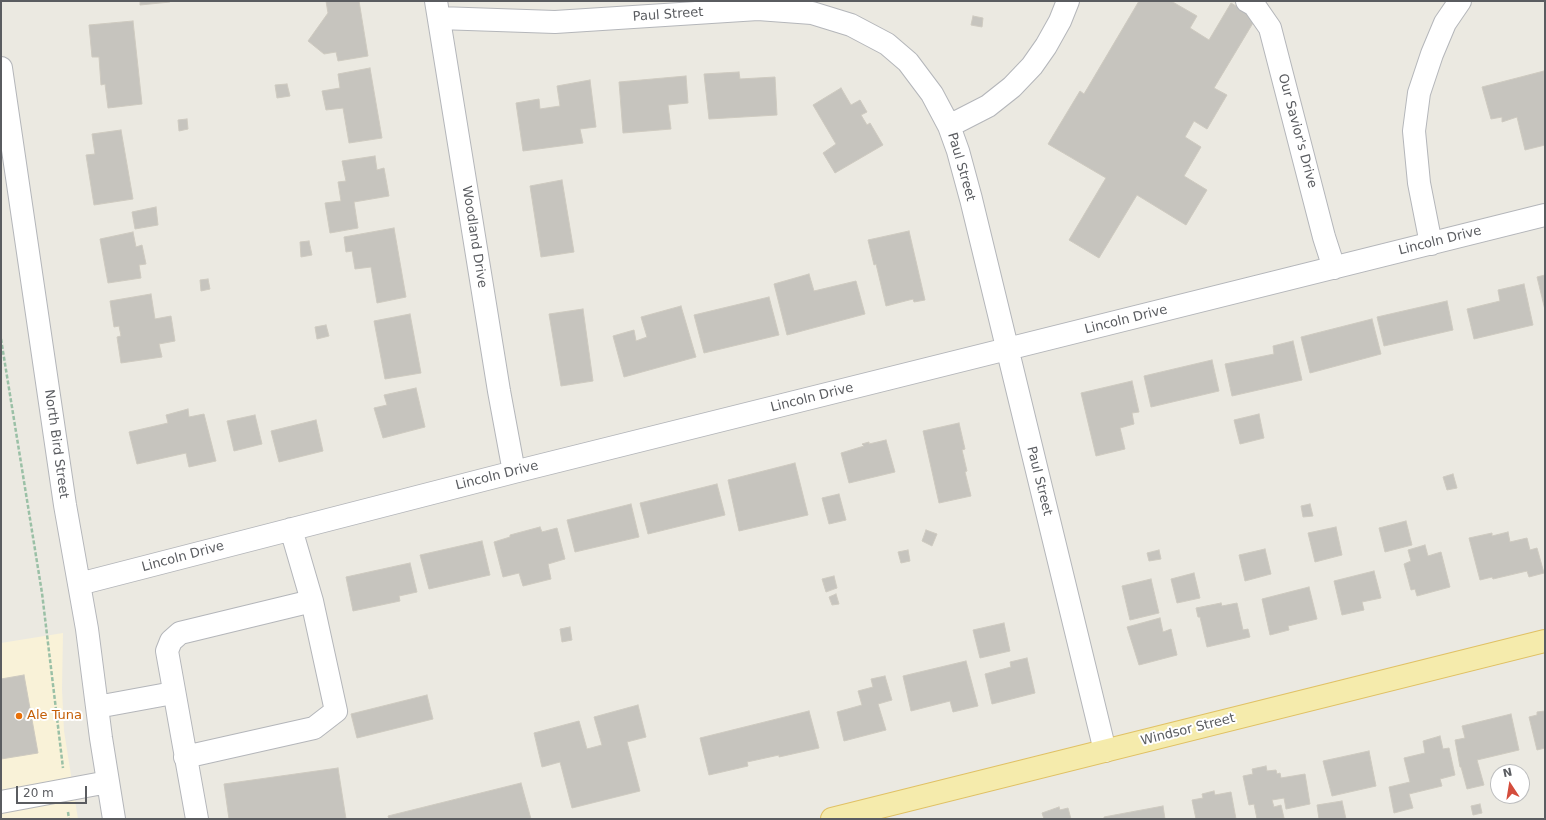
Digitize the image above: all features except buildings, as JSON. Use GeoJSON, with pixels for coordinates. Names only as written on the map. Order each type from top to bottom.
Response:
{"type":"FeatureCollection","features":[{"type":"Feature","properties":{"kind":"main road","name":"Windsor Street"},"geometry":{"type":"LineString","coordinates":[[832,819],[1545,641]]}},
{"type":"Feature","properties":{"kind":"street"},"geometry":{"type":"LineString","coordinates":[[949,126],[988,106],[1012,87],[1032,66],[1053,33],[1068,1]]}},
{"type":"Feature","properties":{"kind":"street","name":"Our Savior's Drive"},"geometry":{"type":"LineString","coordinates":[[1247,1],[1254,5],[1270,28],[1324,237],[1334,268]]}},
{"type":"Feature","properties":{"kind":"street"},"geometry":{"type":"LineString","coordinates":[[1431,244],[1419,183],[1414,131],[1420,93],[1432,54],[1445,23],[1460,1]]}},
{"type":"Feature","properties":{"kind":"street","name":"Paul Street"},"geometry":{"type":"LineString","coordinates":[[437,10],[556,22],[802,6],[812,13],[851,25],[887,44],[908,62],[932,94],[949,126],[958,151],[971,199],[1006,350],[1105,751]]}},
{"type":"Feature","properties":{"kind":"street","name":"Woodland Drive"},"geometry":{"type":"LineString","coordinates":[[437,10],[499,391],[514,472]]}},
{"type":"Feature","properties":{"kind":"street","name":"North Bird Street"},"geometry":{"type":"LineString","coordinates":[[1,68],[65,505],[87,629],[114,819]]}},
{"type":"Feature","properties":{"kind":"street","name":"Lincoln Drive"},"geometry":{"type":"LineString","coordinates":[[79,584],[514,472],[1545,215]]}},
{"type":"Feature","properties":{"kind":"street"},"geometry":{"type":"LineString","coordinates":[[185,758],[314,728],[336,711],[312,601],[291,529]]}},
{"type":"Feature","properties":{"kind":"street"},"geometry":{"type":"LineString","coordinates":[[197,819],[173,693],[167,651],[170,641],[180,633],[312,601]]}},
{"type":"Feature","properties":{"kind":"street"},"geometry":{"type":"LineString","coordinates":[[97,707],[173,693]]}},
{"type":"Feature","properties":{"kind":"street"},"geometry":{"type":"LineString","coordinates":[[1,802],[108,782]]}},
{"type":"Feature","properties":{"kind":"path"},"geometry":{"type":"LineString","coordinates":[[1,339],[42,593],[69,819]]}},
{"type":"Feature","properties":{"kind":"shaded area"},"geometry":{"type":"Polygon","coordinates":[[[63,633],[62,689],[64,731],[78,819],[1,819],[1,643],[63,633]]]}},
{"type":"Feature","properties":{"kind":"place","name":"Ale Tuna"},"geometry":{"type":"Point","coordinates":[19,716]}}]}
